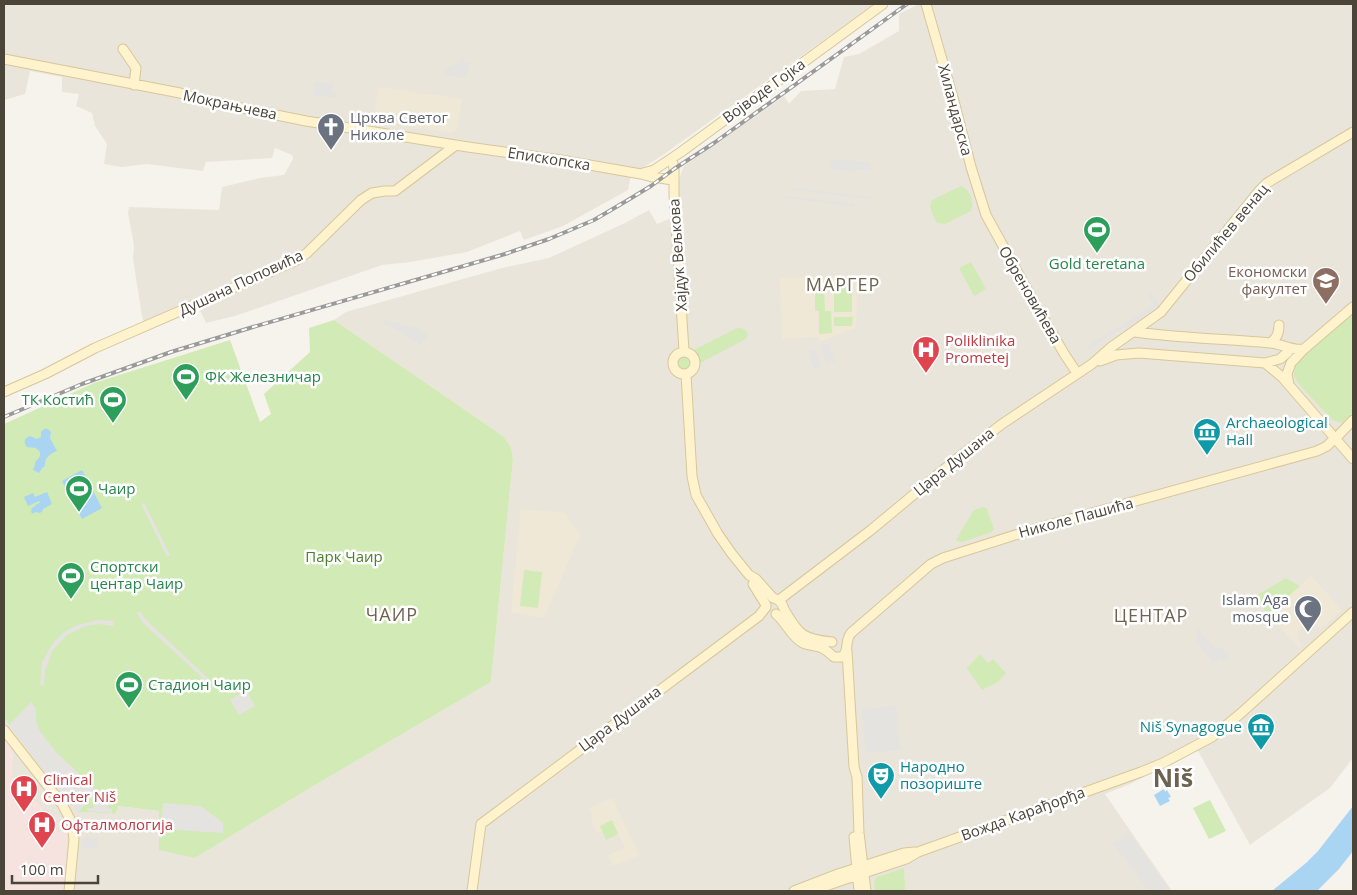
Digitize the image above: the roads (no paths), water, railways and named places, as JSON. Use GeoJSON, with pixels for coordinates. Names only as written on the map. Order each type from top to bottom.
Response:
{"type":"FeatureCollection","features":[{"type":"Feature","properties":{"kind":"street","name":"Војводе Гојка"},"geometry":{"type":"LineString","coordinates":[[641,174],[654,170],[672,158],[883,4]]}},
{"type":"Feature","properties":{"kind":"street","name":"Хиландарска"},"geometry":{"type":"LineString","coordinates":[[926,4],[986,215]]}},
{"type":"Feature","properties":{"kind":"street"},"geometry":{"type":"LineString","coordinates":[[123,49],[136,68],[134,85]]}},
{"type":"Feature","properties":{"kind":"street","name":"Мокрањчева"},"geometry":{"type":"LineString","coordinates":[[4,60],[180,93],[202,100],[306,121],[456,145]]}},
{"type":"Feature","properties":{"kind":"street","name":"Обилићев венац"},"geometry":{"type":"LineString","coordinates":[[1135,332],[1161,312],[1267,183],[1353,132]]}},
{"type":"Feature","properties":{"kind":"street","name":"Епископска"},"geometry":{"type":"LineString","coordinates":[[456,145],[561,160],[673,180]]}},
{"type":"Feature","properties":{"kind":"street","name":"Душана Поповића"},"geometry":{"type":"LineString","coordinates":[[4,392],[46,374],[95,348],[295,261],[307,253],[360,200],[372,194],[395,191],[456,145]]}},
{"type":"Feature","properties":{"kind":"street","name":"Хајдук Вељкова"},"geometry":{"type":"LineString","coordinates":[[672,158],[684,351]]}},
{"type":"Feature","properties":{"kind":"street","name":"Обреновићева"},"geometry":{"type":"LineString","coordinates":[[986,215],[1034,302],[1065,355],[1078,373]]}},
{"type":"Feature","properties":{"kind":"street"},"geometry":{"type":"LineString","coordinates":[[1288,381],[1290,366],[1304,349],[1353,307]]}},
{"type":"Feature","properties":{"kind":"street"},"geometry":{"type":"LineString","coordinates":[[1270,343],[1278,335],[1279,325]]}},
{"type":"Feature","properties":{"kind":"street"},"geometry":{"type":"LineString","coordinates":[[1139,353],[1133,349],[1130,343],[1130,339],[1135,332],[1270,343],[1288,349],[1304,349]]}},
{"type":"Feature","properties":{"kind":"street","name":"Цара Душана"},"geometry":{"type":"LineString","coordinates":[[472,891],[481,824],[773,606],[1001,425],[1092,364],[1110,348],[1135,332]]}},
{"type":"Feature","properties":{"kind":"street"},"geometry":{"type":"LineString","coordinates":[[1092,364],[1116,355],[1139,353],[1265,363],[1285,356],[1288,349]]}},
{"type":"Feature","properties":{"kind":"street"},"geometry":{"type":"LineString","coordinates":[[1288,349],[1286,369],[1288,381]]}},
{"type":"Feature","properties":{"kind":"street"},"geometry":{"type":"LineString","coordinates":[[684,351],[691,353],[695,360],[695,367],[686,374],[680,374],[674,369],[672,363],[674,356],[684,351]]}},
{"type":"Feature","properties":{"kind":"street"},"geometry":{"type":"LineString","coordinates":[[1265,363],[1288,381],[1353,459]]}},
{"type":"Feature","properties":{"kind":"street"},"geometry":{"type":"LineString","coordinates":[[686,374],[692,471],[696,496],[732,554],[749,575],[756,579],[780,618],[797,639],[802,643],[830,652],[832,656],[838,658],[848,675]]}},
{"type":"Feature","properties":{"kind":"street","name":"Николе Пашића"},"geometry":{"type":"LineString","coordinates":[[838,658],[844,656],[847,648],[847,639],[851,633],[929,566],[943,558],[1028,531],[1317,451],[1327,446],[1353,420]]}},
{"type":"Feature","properties":{"kind":"street"},"geometry":{"type":"LineString","coordinates":[[773,606],[801,634],[816,640],[832,642],[840,640],[844,642],[847,648],[859,833],[859,891]]}},
{"type":"Feature","properties":{"kind":"street","name":"Вожда Карађорђа"},"geometry":{"type":"LineString","coordinates":[[811,891],[904,853],[918,852],[1152,768],[1204,742],[1219,732],[1353,612]]}},
{"type":"Feature","properties":{"kind":"street"},"geometry":{"type":"LineString","coordinates":[[830,652],[829,646],[832,642]]}},
{"type":"Feature","properties":{"kind":"street"},"geometry":{"type":"LineString","coordinates":[[4,730],[68,812],[72,823],[74,839],[69,891]]}},
{"type":"Feature","properties":{"kind":"street"},"geometry":{"type":"LineString","coordinates":[[860,871],[866,891]]}},
{"type":"Feature","properties":{"kind":"street","name":"Вожда Карађорђа"},"geometry":{"type":"LineString","coordinates":[[794,891],[838,874],[860,871]]}},
{"type":"Feature","properties":{"kind":"water"},"geometry":{"type":"Polygon","coordinates":[[[44,429],[48,429],[51,432],[50,438],[57,451],[48,457],[45,461],[45,466],[39,473],[33,470],[35,462],[40,457],[40,452],[36,448],[27,447],[25,441],[30,436],[37,439],[41,437],[41,432],[44,429]]]}},
{"type":"Feature","properties":{"kind":"water"},"geometry":{"type":"Polygon","coordinates":[[[82,470],[102,508],[82,519],[62,481],[82,470]]]}},
{"type":"Feature","properties":{"kind":"water"},"geometry":{"type":"Polygon","coordinates":[[[47,492],[52,504],[43,509],[42,512],[32,514],[32,508],[40,503],[39,501],[28,506],[24,497],[33,493],[35,497],[47,492]]]}},
{"type":"Feature","properties":{"kind":"water"},"geometry":{"type":"Polygon","coordinates":[[[1164,789],[1165,792],[1167,790],[1171,797],[1168,798],[1170,801],[1160,806],[1154,795],[1164,789]]]}},
{"type":"Feature","properties":{"kind":"water"},"geometry":{"type":"Polygon","coordinates":[[[1353,806],[1353,851],[1339,869],[1317,891],[1272,891],[1318,851],[1353,806]]]}},
{"type":"Feature","properties":{"kind":"railway"},"geometry":{"type":"LineString","coordinates":[[4,417],[82,384],[171,352],[505,254],[549,239],[594,220],[651,186],[714,143],[907,4]]}},
{"type":"Feature","properties":{"kind":"place","name":"Црква Светог Николе"},"geometry":{"type":"Point","coordinates":[331,151]}},
{"type":"Feature","properties":{"kind":"place","name":"Gold teretana"},"geometry":{"type":"Point","coordinates":[1097,254]}},
{"type":"Feature","properties":{"kind":"place","name":"Економски факултет"},"geometry":{"type":"Point","coordinates":[1326,305]}},
{"type":"Feature","properties":{"kind":"place","name":"Poliklinika Prometej"},"geometry":{"type":"Point","coordinates":[926,374]}},
{"type":"Feature","properties":{"kind":"place","name":"ФК Железничар"},"geometry":{"type":"Point","coordinates":[186,401]}},
{"type":"Feature","properties":{"kind":"place","name":"ТК Костић"},"geometry":{"type":"Point","coordinates":[113,424]}},
{"type":"Feature","properties":{"kind":"place","name":"Archaeological Hall"},"geometry":{"type":"Point","coordinates":[1207,456]}},
{"type":"Feature","properties":{"kind":"place","name":"Чаир"},"geometry":{"type":"Point","coordinates":[79,513]}},
{"type":"Feature","properties":{"kind":"place","name":"Спортски центар Чаир"},"geometry":{"type":"Point","coordinates":[71,600]}},
{"type":"Feature","properties":{"kind":"place","name":"Islam Aga mosque"},"geometry":{"type":"Point","coordinates":[1308,633]}},
{"type":"Feature","properties":{"kind":"place","name":"Стадион Чаир"},"geometry":{"type":"Point","coordinates":[129,709]}},
{"type":"Feature","properties":{"kind":"place","name":"Niš Synagogue"},"geometry":{"type":"Point","coordinates":[1261,751]}},
{"type":"Feature","properties":{"kind":"place","name":"Народно позориште"},"geometry":{"type":"Point","coordinates":[881,800]}},
{"type":"Feature","properties":{"kind":"place","name":"Clinical Center Niš"},"geometry":{"type":"Point","coordinates":[24,813]}},
{"type":"Feature","properties":{"kind":"place","name":"Офталмологија"},"geometry":{"type":"Point","coordinates":[42,849]}},
{"type":"Feature","properties":{"kind":"district","name":"МАРГЕР"},"geometry":{"type":"Point","coordinates":[843,285]}},
{"type":"Feature","properties":{"kind":"district","name":"ЧАИР"},"geometry":{"type":"Point","coordinates":[392,615]}},
{"type":"Feature","properties":{"kind":"district","name":"ЦЕНТАР"},"geometry":{"type":"Point","coordinates":[1151,616]}},
{"type":"Feature","properties":{"kind":"district","name":"Niš"},"geometry":{"type":"Point","coordinates":[1173,778]}},
{"type":"Feature","properties":{"kind":"park label","name":"Парк Чаир"},"geometry":{"type":"Point","coordinates":[344,557]}}]}
